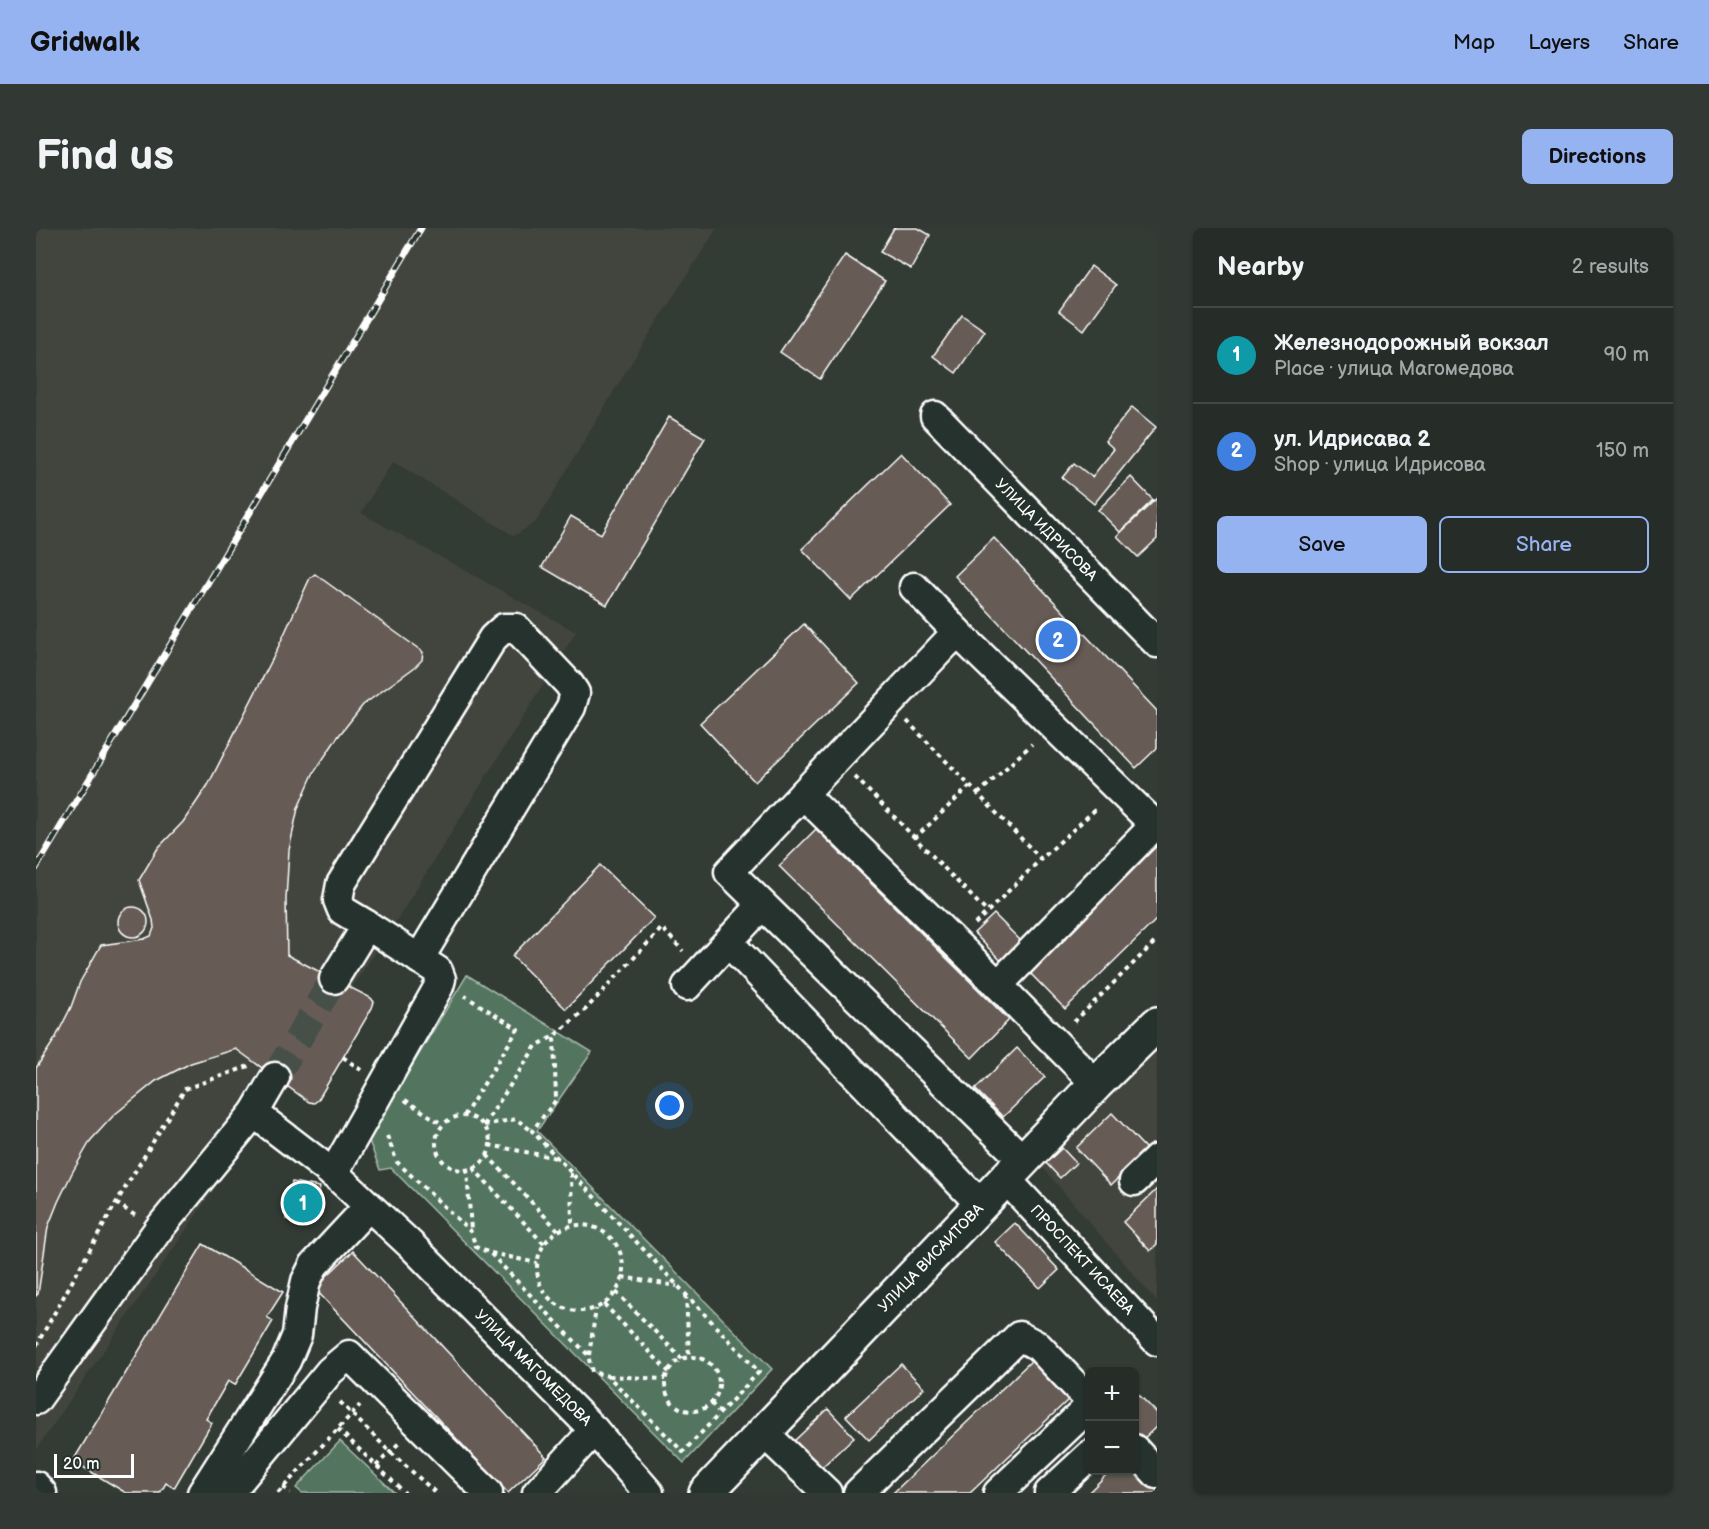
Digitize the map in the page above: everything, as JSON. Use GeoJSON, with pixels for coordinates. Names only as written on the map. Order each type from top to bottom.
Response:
{"type":"FeatureCollection","features":[{"type":"Feature","properties":{"kind":"main road","name":"УЛИЦА ВИСАИТОВА"},"geometry":{"type":"LineString","coordinates":[[706,1493],[1096,1084],[1157,1024]]}},
{"type":"Feature","properties":{"kind":"street","name":"УЛИЦА ИДРИСОВА"},"geometry":{"type":"LineString","coordinates":[[935,416],[1157,643]]}},
{"type":"Feature","properties":{"kind":"street"},"geometry":{"type":"LineString","coordinates":[[914,587],[957,632],[1156,824],[998,985]]}},
{"type":"Feature","properties":{"kind":"street"},"geometry":{"type":"LineString","coordinates":[[333,1174],[441,979],[438,971],[419,959],[367,925],[342,910],[338,900],[341,884],[493,638],[504,628],[516,628],[569,684],[574,693],[571,707],[419,959]]}},
{"type":"Feature","properties":{"kind":"street"},"geometry":{"type":"LineString","coordinates":[[957,632],[803,795],[1096,1084]]}},
{"type":"Feature","properties":{"kind":"street","name":"ПРОСПЕКТ ИСАЕВА"},"geometry":{"type":"LineString","coordinates":[[803,795],[729,872],[1015,1170],[1157,1341]]}},
{"type":"Feature","properties":{"kind":"street"},"geometry":{"type":"LineString","coordinates":[[694,979],[762,905]]}},
{"type":"Feature","properties":{"kind":"street"},"geometry":{"type":"LineString","coordinates":[[334,979],[367,925]]}},
{"type":"Feature","properties":{"kind":"street"},"geometry":{"type":"LineString","coordinates":[[728,942],[981,1205]]}},
{"type":"Feature","properties":{"kind":"street"},"geometry":{"type":"LineString","coordinates":[[36,1400],[158,1230],[254,1113],[266,1070]]}},
{"type":"Feature","properties":{"kind":"street","name":"УЛИЦА МАГОМЕДОВА"},"geometry":{"type":"LineString","coordinates":[[254,1113],[333,1174],[413,1246],[594,1430],[649,1493]]}},
{"type":"Feature","properties":{"kind":"street"},"geometry":{"type":"LineString","coordinates":[[1134,1181],[1157,1159]]}},
{"type":"Feature","properties":{"kind":"street"},"geometry":{"type":"LineString","coordinates":[[202,1493],[286,1360],[297,1335],[306,1281],[314,1265],[369,1206]]}},
{"type":"Feature","properties":{"kind":"street"},"geometry":{"type":"LineString","coordinates":[[858,1493],[1019,1336],[1038,1346],[1085,1397]]}},
{"type":"Feature","properties":{"kind":"street"},"geometry":{"type":"LineString","coordinates":[[230,1493],[330,1371],[349,1355],[488,1493]]}},
{"type":"Feature","properties":{"kind":"street"},"geometry":{"type":"LineString","coordinates":[[998,1493],[1085,1410]]}},
{"type":"Feature","properties":{"kind":"street"},"geometry":{"type":"LineString","coordinates":[[537,1493],[594,1430]]}},
{"type":"Feature","properties":{"kind":"street"},"geometry":{"type":"LineString","coordinates":[[763,1432],[827,1493]]}},
{"type":"Feature","properties":{"kind":"street"},"geometry":{"type":"LineString","coordinates":[[1139,1454],[1157,1474]]}},
{"type":"Feature","properties":{"kind":"street"},"geometry":{"type":"LineString","coordinates":[[1049,1493],[1085,1459]]}},
{"type":"Feature","properties":{"kind":"street"},"geometry":{"type":"LineString","coordinates":[[36,1486],[42,1493]]}},
{"type":"Feature","properties":{"kind":"path"},"geometry":{"type":"LineString","coordinates":[[890,703],[1041,859]]}},
{"type":"Feature","properties":{"kind":"path"},"geometry":{"type":"LineString","coordinates":[[978,794],[1053,725]]}},
{"type":"Feature","properties":{"kind":"path"},"geometry":{"type":"LineString","coordinates":[[837,759],[987,912]]}},
{"type":"Feature","properties":{"kind":"path"},"geometry":{"type":"LineString","coordinates":[[915,838],[970,786]]}},
{"type":"Feature","properties":{"kind":"path"},"geometry":{"type":"LineString","coordinates":[[955,944],[1041,859],[1118,789]]}},
{"type":"Feature","properties":{"kind":"path"},"geometry":{"type":"LineString","coordinates":[[484,1125],[536,1046],[554,1036],[586,1010],[662,928],[694,979]]}},
{"type":"Feature","properties":{"kind":"path"},"geometry":{"type":"LineString","coordinates":[[1054,1042],[1157,940]]}},
{"type":"Feature","properties":{"kind":"path"},"geometry":{"type":"LineString","coordinates":[[462,994],[518,1029],[464,1116]]}},
{"type":"Feature","properties":{"kind":"path"},"geometry":{"type":"LineString","coordinates":[[532,1131],[556,1100],[554,1036]]}},
{"type":"Feature","properties":{"kind":"path"},"geometry":{"type":"LineString","coordinates":[[36,1346],[116,1203],[185,1089],[266,1070]]}},
{"type":"Feature","properties":{"kind":"path"},"geometry":{"type":"LineString","coordinates":[[456,1116],[471,1116],[484,1125],[490,1140],[487,1155],[477,1167],[461,1171],[447,1166],[437,1153],[435,1138],[442,1124],[456,1116]]}},
{"type":"Feature","properties":{"kind":"path"},"geometry":{"type":"LineString","coordinates":[[484,1125],[516,1119],[532,1131],[759,1372],[683,1452],[608,1376]]}},
{"type":"Feature","properties":{"kind":"path"},"geometry":{"type":"LineString","coordinates":[[386,1133],[397,1162],[471,1232]]}},
{"type":"Feature","properties":{"kind":"path"},"geometry":{"type":"LineString","coordinates":[[489,1145],[558,1158]]}},
{"type":"Feature","properties":{"kind":"path"},"geometry":{"type":"LineString","coordinates":[[487,1155],[558,1230]]}},
{"type":"Feature","properties":{"kind":"path"},"geometry":{"type":"LineString","coordinates":[[473,1168],[544,1244]]}},
{"type":"Feature","properties":{"kind":"path"},"geometry":{"type":"LineString","coordinates":[[467,1169],[471,1232],[476,1247],[537,1263]]}},
{"type":"Feature","properties":{"kind":"path"},"geometry":{"type":"LineString","coordinates":[[571,1172],[572,1226]]}},
{"type":"Feature","properties":{"kind":"path"},"geometry":{"type":"LineString","coordinates":[[582,1224],[597,1228],[610,1237],[620,1250],[623,1266],[621,1282],[616,1292],[604,1304],[586,1311],[570,1311],[555,1305],[544,1293],[537,1279],[537,1263],[542,1247],[558,1230],[572,1226],[582,1224]]}},
{"type":"Feature","properties":{"kind":"path"},"geometry":{"type":"LineString","coordinates":[[490,1252],[588,1355]]}},
{"type":"Feature","properties":{"kind":"path"},"geometry":{"type":"LineString","coordinates":[[622,1277],[678,1286]]}},
{"type":"Feature","properties":{"kind":"path"},"geometry":{"type":"LineString","coordinates":[[616,1292],[682,1359]]}},
{"type":"Feature","properties":{"kind":"path"},"geometry":{"type":"LineString","coordinates":[[687,1295],[689,1357]]}},
{"type":"Feature","properties":{"kind":"path"},"geometry":{"type":"LineString","coordinates":[[604,1304],[669,1372]]}},
{"type":"Feature","properties":{"kind":"path"},"geometry":{"type":"LineString","coordinates":[[596,1308],[588,1355],[592,1372],[608,1376],[665,1379]]}},
{"type":"Feature","properties":{"kind":"path"},"geometry":{"type":"LineString","coordinates":[[689,1357],[701,1358],[714,1367],[720,1381],[717,1397],[707,1409],[692,1412],[677,1407],[667,1395],[665,1379],[672,1365],[689,1357]]}},
{"type":"Feature","properties":{"kind":"path"},"geometry":{"type":"LineString","coordinates":[[319,1384],[436,1493]]}},
{"type":"Feature","properties":{"kind":"path"},"geometry":{"type":"LineString","coordinates":[[278,1493],[379,1384]]}},
{"type":"Feature","properties":{"kind":"path"},"geometry":{"type":"LineString","coordinates":[[711,1404],[720,1413]]}},
{"type":"Feature","properties":{"kind":"path"},"geometry":{"type":"LineString","coordinates":[[338,1429],[405,1493]]}},
{"type":"Feature","properties":{"kind":"path"},"geometry":{"type":"LineString","coordinates":[[284,1487],[290,1493]]}},
{"type":"Feature","properties":{"kind":"shaded area"},"geometry":{"type":"Polygon","coordinates":[[[36,228],[717,228],[626,371],[536,522],[514,536],[393,461],[361,513],[576,632],[390,931],[36,1450],[36,228]]]}},
{"type":"Feature","properties":{"kind":"shaded area"},"geometry":{"type":"Polygon","coordinates":[[[1157,1002],[1157,1302],[1021,1142],[1157,1002]]]}},
{"type":"Feature","properties":{"kind":"green space"},"geometry":{"type":"Polygon","coordinates":[[[467,975],[592,1052],[537,1131],[772,1369],[684,1463],[391,1168],[380,1170],[368,1138],[467,975]]]}},
{"type":"Feature","properties":{"kind":"green space"},"geometry":{"type":"Polygon","coordinates":[[[340,1441],[395,1493],[302,1493],[296,1488],[340,1441]]]}},
{"type":"Feature","properties":{"kind":"building"},"geometry":{"type":"Polygon","coordinates":[[[894,228],[918,228],[930,235],[911,269],[880,252],[894,228]]]}},
{"type":"Feature","properties":{"kind":"building"},"geometry":{"type":"Polygon","coordinates":[[[845,255],[885,281],[820,379],[780,352],[845,255]]]}},
{"type":"Feature","properties":{"kind":"building"},"geometry":{"type":"Polygon","coordinates":[[[1091,266],[1116,285],[1084,330],[1059,311],[1091,266]]]}},
{"type":"Feature","properties":{"kind":"building"},"geometry":{"type":"Polygon","coordinates":[[[962,315],[985,331],[956,373],[933,356],[962,315]]]}},
{"type":"Feature","properties":{"kind":"building"},"geometry":{"type":"Polygon","coordinates":[[[1132,407],[1156,427],[1094,504],[1062,478],[1074,463],[1092,477],[1114,449],[1105,441],[1132,407]]]}},
{"type":"Feature","properties":{"kind":"building"},"geometry":{"type":"Polygon","coordinates":[[[669,417],[705,438],[607,605],[542,567],[571,516],[601,534],[669,417]]]}},
{"type":"Feature","properties":{"kind":"building"},"geometry":{"type":"Polygon","coordinates":[[[901,453],[950,505],[851,600],[802,549],[901,453]]]}},
{"type":"Feature","properties":{"kind":"building"},"geometry":{"type":"Polygon","coordinates":[[[1131,477],[1153,500],[1120,532],[1098,510],[1131,477]]]}},
{"type":"Feature","properties":{"kind":"building"},"geometry":{"type":"Polygon","coordinates":[[[1157,498],[1157,539],[1138,557],[1117,536],[1157,498]]]}},
{"type":"Feature","properties":{"kind":"building"},"geometry":{"type":"Polygon","coordinates":[[[994,538],[1157,711],[1157,748],[1136,768],[955,576],[994,538]]]}},
{"type":"Feature","properties":{"kind":"building"},"geometry":{"type":"Polygon","coordinates":[[[315,574],[423,652],[422,660],[415,667],[363,705],[337,738],[313,774],[298,808],[289,850],[286,899],[287,955],[371,998],[374,1002],[372,1008],[318,1100],[314,1103],[309,1102],[236,1049],[191,1063],[156,1081],[114,1115],[91,1140],[58,1202],[48,1227],[36,1296],[36,1068],[55,1039],[80,982],[101,945],[151,936],[154,928],[153,920],[139,880],[158,848],[183,822],[208,785],[275,654],[310,578],[315,574]]]}},
{"type":"Feature","properties":{"kind":"building"},"geometry":{"type":"Polygon","coordinates":[[[804,624],[859,683],[755,782],[700,723],[804,624]]]}},
{"type":"Feature","properties":{"kind":"building"},"geometry":{"type":"Polygon","coordinates":[[[816,829],[1009,1020],[972,1058],[779,866],[816,829]]]}},
{"type":"Feature","properties":{"kind":"building"},"geometry":{"type":"Polygon","coordinates":[[[1157,845],[1157,919],[1065,1009],[1028,971],[1157,845]]]}},
{"type":"Feature","properties":{"kind":"building"},"geometry":{"type":"Polygon","coordinates":[[[600,865],[654,918],[566,1009],[512,956],[600,865]]]}},
{"type":"Feature","properties":{"kind":"building"},"geometry":{"type":"Polygon","coordinates":[[[133,907],[144,911],[148,922],[144,933],[133,937],[122,933],[118,922],[122,911],[133,907]]]}},
{"type":"Feature","properties":{"kind":"building"},"geometry":{"type":"Polygon","coordinates":[[[994,914],[1026,946],[1006,966],[974,933],[994,914]]]}},
{"type":"Feature","properties":{"kind":"building"},"geometry":{"type":"Polygon","coordinates":[[[1017,1048],[1045,1077],[1003,1117],[975,1089],[1017,1048]]]}},
{"type":"Feature","properties":{"kind":"building"},"geometry":{"type":"Polygon","coordinates":[[[1112,1113],[1147,1150],[1111,1185],[1076,1148],[1112,1113]]]}},
{"type":"Feature","properties":{"kind":"building"},"geometry":{"type":"Polygon","coordinates":[[[1062,1148],[1076,1163],[1060,1178],[1046,1163],[1062,1148]]]}},
{"type":"Feature","properties":{"kind":"building"},"geometry":{"type":"Polygon","coordinates":[[[292,1182],[320,1187],[314,1223],[286,1219],[292,1182]]]}},
{"type":"Feature","properties":{"kind":"building"},"geometry":{"type":"Polygon","coordinates":[[[1157,1189],[1157,1244],[1150,1251],[1123,1222],[1157,1189]]]}},
{"type":"Feature","properties":{"kind":"building"},"geometry":{"type":"Polygon","coordinates":[[[1015,1223],[1059,1270],[1040,1288],[995,1242],[1015,1223]]]}},
{"type":"Feature","properties":{"kind":"building"},"geometry":{"type":"Polygon","coordinates":[[[203,1244],[283,1292],[267,1317],[273,1321],[235,1385],[228,1381],[206,1419],[212,1423],[174,1488],[166,1483],[160,1493],[126,1493],[73,1461],[203,1244]]]}},
{"type":"Feature","properties":{"kind":"building"},"geometry":{"type":"Polygon","coordinates":[[[353,1251],[546,1457],[508,1493],[314,1288],[353,1251]]]}},
{"type":"Feature","properties":{"kind":"building"},"geometry":{"type":"Polygon","coordinates":[[[1031,1361],[1068,1400],[970,1493],[893,1493],[1031,1361]]]}},
{"type":"Feature","properties":{"kind":"building"},"geometry":{"type":"Polygon","coordinates":[[[901,1364],[924,1388],[869,1440],[846,1416],[901,1364]]]}},
{"type":"Feature","properties":{"kind":"building"},"geometry":{"type":"Polygon","coordinates":[[[1139,1395],[1157,1413],[1157,1426],[1139,1443],[1139,1395]]]}},
{"type":"Feature","properties":{"kind":"building"},"geometry":{"type":"Polygon","coordinates":[[[828,1409],[854,1437],[821,1468],[794,1441],[828,1409]]]}},
{"type":"Feature","properties":{"kind":"building"},"geometry":{"type":"Polygon","coordinates":[[[1139,1472],[1157,1490],[1157,1493],[1088,1493],[1106,1475],[1139,1475],[1139,1472]]]}},
{"type":"Feature","properties":{"kind":"tunnel"},"geometry":{"type":"LineString","coordinates":[[275,1077],[334,979]]}},
{"type":"Feature","properties":{"kind":"railway"},"geometry":{"type":"LineString","coordinates":[[36,868],[421,228]]}},
{"type":"Feature","properties":{"kind":"place","name":"ул. Идрисава 2"},"geometry":{"type":"Point","coordinates":[1058,640]}},
{"type":"Feature","properties":{"kind":"place","name":"Железнодорожный вокзал"},"geometry":{"type":"Point","coordinates":[303,1203]}}]}
